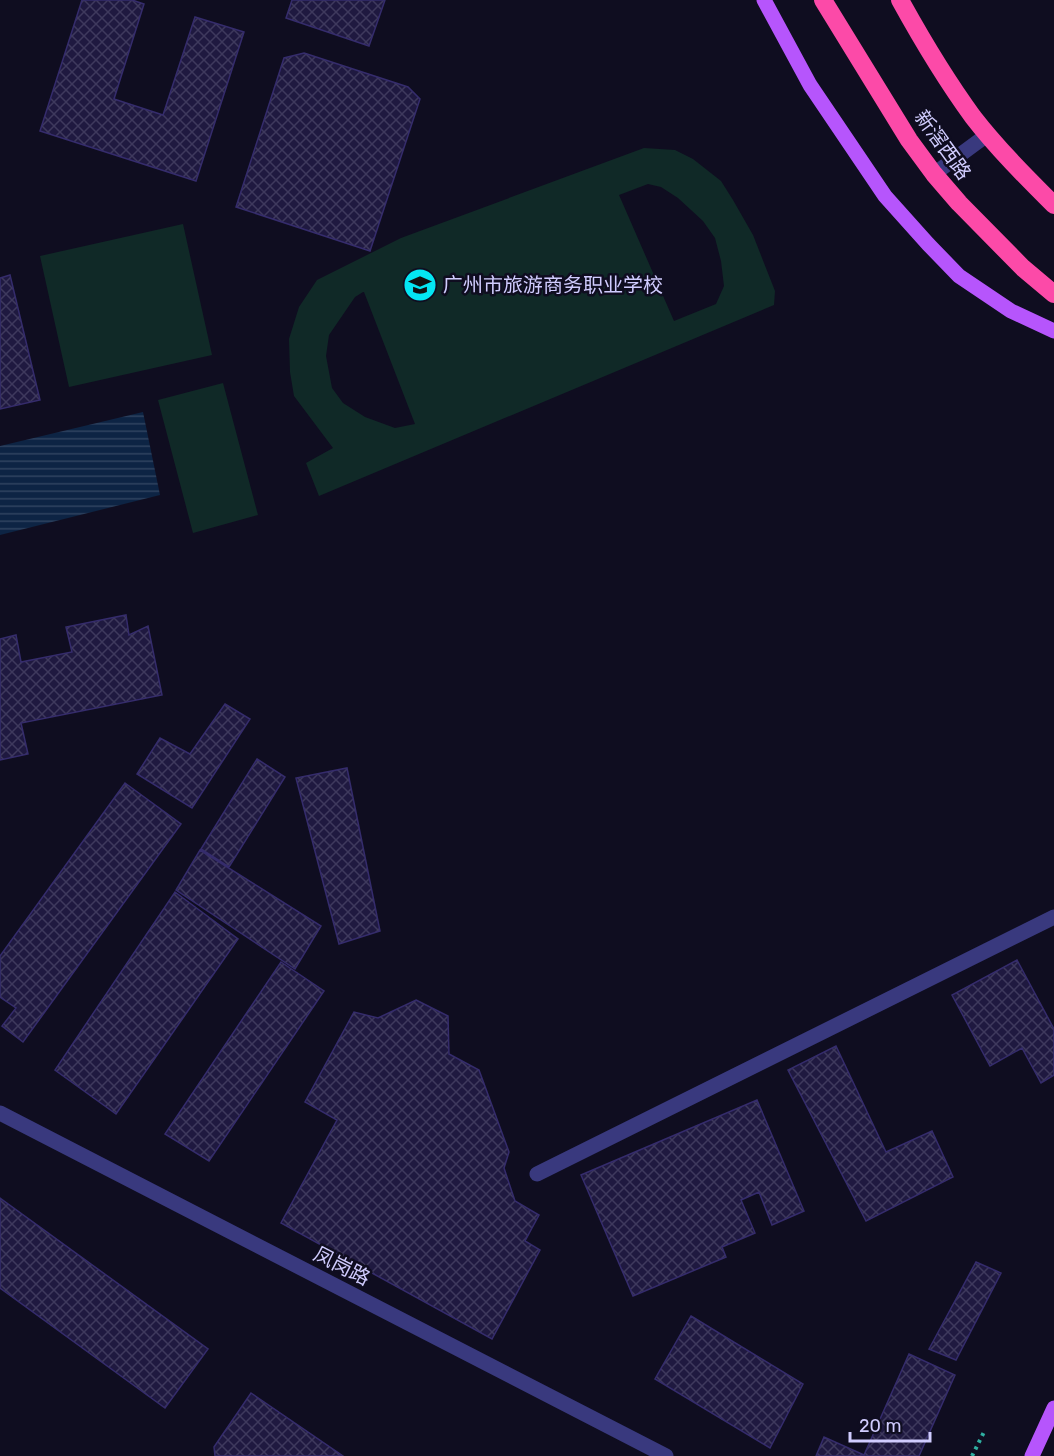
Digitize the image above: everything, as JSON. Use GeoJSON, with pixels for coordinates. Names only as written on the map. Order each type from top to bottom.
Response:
{"type":"FeatureCollection","features":[{"type":"Feature","properties":{"kind":"highway","name":"新滘西路"},"geometry":{"type":"LineString","coordinates":[[824,0],[909,140],[934,174],[1015,260],[1054,294]]}},
{"type":"Feature","properties":{"kind":"highway","name":"新滘西路"},"geometry":{"type":"LineString","coordinates":[[900,0],[949,82],[987,135],[1054,205]]}},
{"type":"Feature","properties":{"kind":"main road"},"geometry":{"type":"LineString","coordinates":[[764,0],[810,85],[885,196],[959,276],[1011,311],[1054,331]]}},
{"type":"Feature","properties":{"kind":"main road"},"geometry":{"type":"LineString","coordinates":[[1032,1456],[1054,1408]]}},
{"type":"Feature","properties":{"kind":"street"},"geometry":{"type":"LineString","coordinates":[[934,174],[987,135]]}},
{"type":"Feature","properties":{"kind":"street"},"geometry":{"type":"LineString","coordinates":[[537,1174],[1054,917]]}},
{"type":"Feature","properties":{"kind":"street","name":"凤岗路"},"geometry":{"type":"LineString","coordinates":[[0,1113],[666,1456]]}},
{"type":"Feature","properties":{"kind":"path"},"geometry":{"type":"LineString","coordinates":[[972,1456],[984,1431]]}},
{"type":"Feature","properties":{"kind":"green space"},"geometry":{"type":"Polygon","coordinates":[[[644,148],[675,150],[693,159],[721,181],[753,235],[775,291],[774,305],[319,496],[306,463],[333,448],[294,396],[290,372],[289,339],[299,307],[317,280],[401,238],[644,148]],[[648,184],[619,195],[674,321],[716,304],[724,286],[721,261],[715,238],[703,221],[678,198],[661,187],[648,184]],[[364,292],[355,297],[329,335],[326,356],[332,388],[343,403],[365,417],[395,428],[415,424],[364,292]]]}},
{"type":"Feature","properties":{"kind":"green space"},"geometry":{"type":"Polygon","coordinates":[[[183,224],[212,355],[69,387],[40,256],[183,224]]]}},
{"type":"Feature","properties":{"kind":"green space"},"geometry":{"type":"Polygon","coordinates":[[[223,383],[258,515],[193,533],[158,400],[223,383]]]}},
{"type":"Feature","properties":{"kind":"water"},"geometry":{"type":"Polygon","coordinates":[[[143,412],[160,495],[0,535],[0,446],[143,412]]]}},
{"type":"Feature","properties":{"kind":"building"},"geometry":{"type":"Polygon","coordinates":[[[82,0],[132,0],[144,4],[114,99],[163,115],[195,17],[244,32],[196,181],[40,131],[82,0]]]}},
{"type":"Feature","properties":{"kind":"building"},"geometry":{"type":"Polygon","coordinates":[[[292,0],[385,0],[369,46],[286,18],[292,0]]]}},
{"type":"Feature","properties":{"kind":"building"},"geometry":{"type":"Polygon","coordinates":[[[304,53],[408,87],[420,99],[370,251],[236,207],[284,58],[304,53]]]}},
{"type":"Feature","properties":{"kind":"building"},"geometry":{"type":"Polygon","coordinates":[[[10,275],[40,400],[0,409],[0,278],[10,275]]]}},
{"type":"Feature","properties":{"kind":"building"},"geometry":{"type":"Polygon","coordinates":[[[126,615],[129,635],[148,626],[162,695],[21,723],[28,754],[0,760],[0,639],[16,635],[21,662],[72,652],[66,627],[126,615]]]}},
{"type":"Feature","properties":{"kind":"building"},"geometry":{"type":"Polygon","coordinates":[[[225,704],[250,719],[192,808],[137,774],[160,738],[190,754],[225,704]]]}},
{"type":"Feature","properties":{"kind":"building"},"geometry":{"type":"Polygon","coordinates":[[[257,759],[285,777],[229,867],[201,849],[257,759]]]}},
{"type":"Feature","properties":{"kind":"building"},"geometry":{"type":"Polygon","coordinates":[[[347,768],[380,931],[339,944],[296,778],[347,768]]]}},
{"type":"Feature","properties":{"kind":"building"},"geometry":{"type":"Polygon","coordinates":[[[125,783],[181,824],[23,1042],[2,1026],[16,1008],[0,997],[0,956],[125,783]]]}},
{"type":"Feature","properties":{"kind":"building"},"geometry":{"type":"Polygon","coordinates":[[[200,850],[321,926],[295,969],[176,890],[200,850]]]}},
{"type":"Feature","properties":{"kind":"building"},"geometry":{"type":"Polygon","coordinates":[[[175,892],[238,939],[116,1114],[55,1070],[175,892]]]}},
{"type":"Feature","properties":{"kind":"building"},"geometry":{"type":"Polygon","coordinates":[[[1017,960],[1054,1029],[1054,1075],[1041,1083],[1022,1048],[990,1066],[952,995],[1017,960]]]}},
{"type":"Feature","properties":{"kind":"building"},"geometry":{"type":"Polygon","coordinates":[[[281,962],[324,991],[209,1161],[165,1134],[281,962]]]}},
{"type":"Feature","properties":{"kind":"building"},"geometry":{"type":"Polygon","coordinates":[[[416,1000],[448,1016],[449,1054],[479,1070],[509,1152],[504,1168],[515,1201],[539,1215],[525,1241],[540,1250],[492,1339],[281,1223],[337,1120],[305,1102],[354,1012],[378,1018],[416,1000]]]}},
{"type":"Feature","properties":{"kind":"building"},"geometry":{"type":"Polygon","coordinates":[[[836,1046],[886,1152],[932,1131],[953,1177],[866,1221],[788,1070],[836,1046]]]}},
{"type":"Feature","properties":{"kind":"building"},"geometry":{"type":"Polygon","coordinates":[[[757,1100],[804,1211],[772,1225],[759,1192],[741,1200],[755,1233],[722,1247],[726,1257],[633,1296],[581,1175],[757,1100]]]}},
{"type":"Feature","properties":{"kind":"building"},"geometry":{"type":"Polygon","coordinates":[[[0,1198],[208,1349],[165,1408],[0,1288],[0,1198]]]}},
{"type":"Feature","properties":{"kind":"building"},"geometry":{"type":"Polygon","coordinates":[[[976,1262],[1001,1273],[956,1360],[929,1349],[976,1262]]]}},
{"type":"Feature","properties":{"kind":"building"},"geometry":{"type":"Polygon","coordinates":[[[691,1316],[803,1384],[770,1448],[655,1379],[691,1316]]]}},
{"type":"Feature","properties":{"kind":"building"},"geometry":{"type":"Polygon","coordinates":[[[909,1354],[955,1375],[919,1456],[816,1456],[824,1437],[864,1455],[909,1354]]]}},
{"type":"Feature","properties":{"kind":"building"},"geometry":{"type":"Polygon","coordinates":[[[251,1393],[343,1456],[215,1456],[214,1447],[251,1393]]]}},
{"type":"Feature","properties":{"kind":"place","name":"广州市旅游商务职业学校"},"geometry":{"type":"Point","coordinates":[420,285]}}]}
